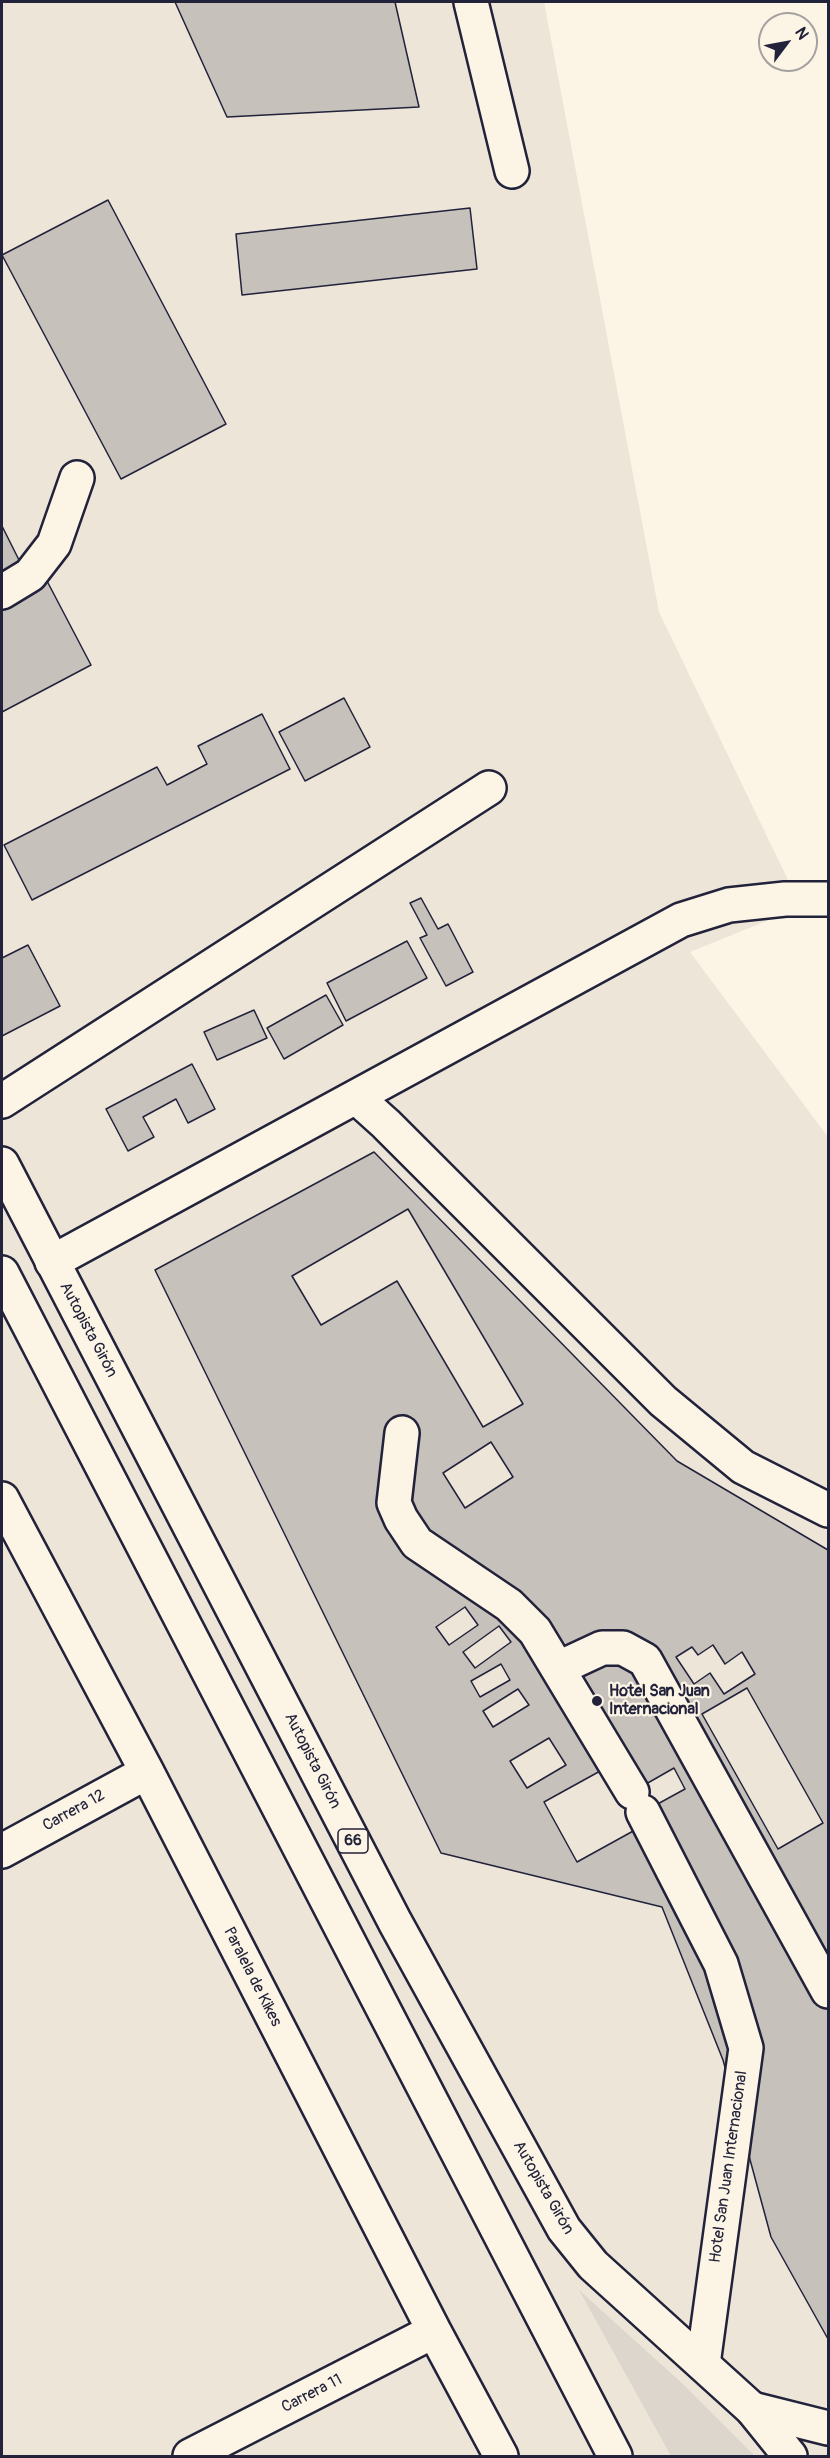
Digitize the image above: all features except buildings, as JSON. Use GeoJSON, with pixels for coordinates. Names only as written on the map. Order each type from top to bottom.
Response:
{"type":"FeatureCollection","features":[{"type":"Feature","properties":{"kind":"main road"},"geometry":{"type":"LineString","coordinates":[[471,2],[512,171]]}},
{"type":"Feature","properties":{"kind":"main road"},"geometry":{"type":"LineString","coordinates":[[2,592],[30,575],[54,544],[77,478]]}},
{"type":"Feature","properties":{"kind":"main road"},"geometry":{"type":"LineString","coordinates":[[2,1101],[489,788]]}},
{"type":"Feature","properties":{"kind":"main road"},"geometry":{"type":"LineString","coordinates":[[52,1262],[681,920],[729,905],[828,899]]}},
{"type":"Feature","properties":{"kind":"main road"},"geometry":{"type":"LineString","coordinates":[[356,1097],[387,1124],[663,1401],[743,1467],[828,1510]]}},
{"type":"Feature","properties":{"kind":"main road","name":"Autopista Girón"},"geometry":{"type":"LineString","coordinates":[[2,1164],[395,1922],[564,2229],[593,2265],[752,2409],[784,2451]]}},
{"type":"Feature","properties":{"kind":"main road"},"geometry":{"type":"LineString","coordinates":[[2,1274],[615,2457]]}},
{"type":"Feature","properties":{"kind":"main road","name":"Hotel San Juan Internacional"},"geometry":{"type":"LineString","coordinates":[[402,1433],[394,1503],[401,1519],[417,1543],[509,1605],[536,1631],[637,1802],[721,1964],[746,2048],[703,2364]]}},
{"type":"Feature","properties":{"kind":"main road","name":"Paralela de Kikes"},"geometry":{"type":"LineString","coordinates":[[2,1499],[147,1772],[501,2457]]}},
{"type":"Feature","properties":{"kind":"main road"},"geometry":{"type":"LineString","coordinates":[[559,1668],[602,1648],[622,1648],[645,1660],[828,1992]]}},
{"type":"Feature","properties":{"kind":"main road","name":"Carrera 12"},"geometry":{"type":"LineString","coordinates":[[2,1851],[147,1772]]}},
{"type":"Feature","properties":{"kind":"main road","name":"Carrera 11"},"geometry":{"type":"LineString","coordinates":[[190,2457],[434,2331]]}},
{"type":"Feature","properties":{"kind":"main road"},"geometry":{"type":"LineString","coordinates":[[587,2403],[631,2457]]}},
{"type":"Feature","properties":{"kind":"main road"},"geometry":{"type":"LineString","coordinates":[[752,2409],[828,2428]]}},
{"type":"Feature","properties":{"kind":"shaded area"},"geometry":{"type":"Polygon","coordinates":[[[2,2],[544,2],[659,612],[801,907],[690,952],[828,1137],[828,2456],[2,2456],[2,2]]]}},
{"type":"Feature","properties":{"kind":"shaded area"},"geometry":{"type":"Polygon","coordinates":[[[579,2290],[685,2386],[755,2456],[671,2456],[579,2290]]]}},
{"type":"Feature","properties":{"kind":"place","name":"Hotel San Juan Internacional"},"geometry":{"type":"Point","coordinates":[597,1701]}}]}
